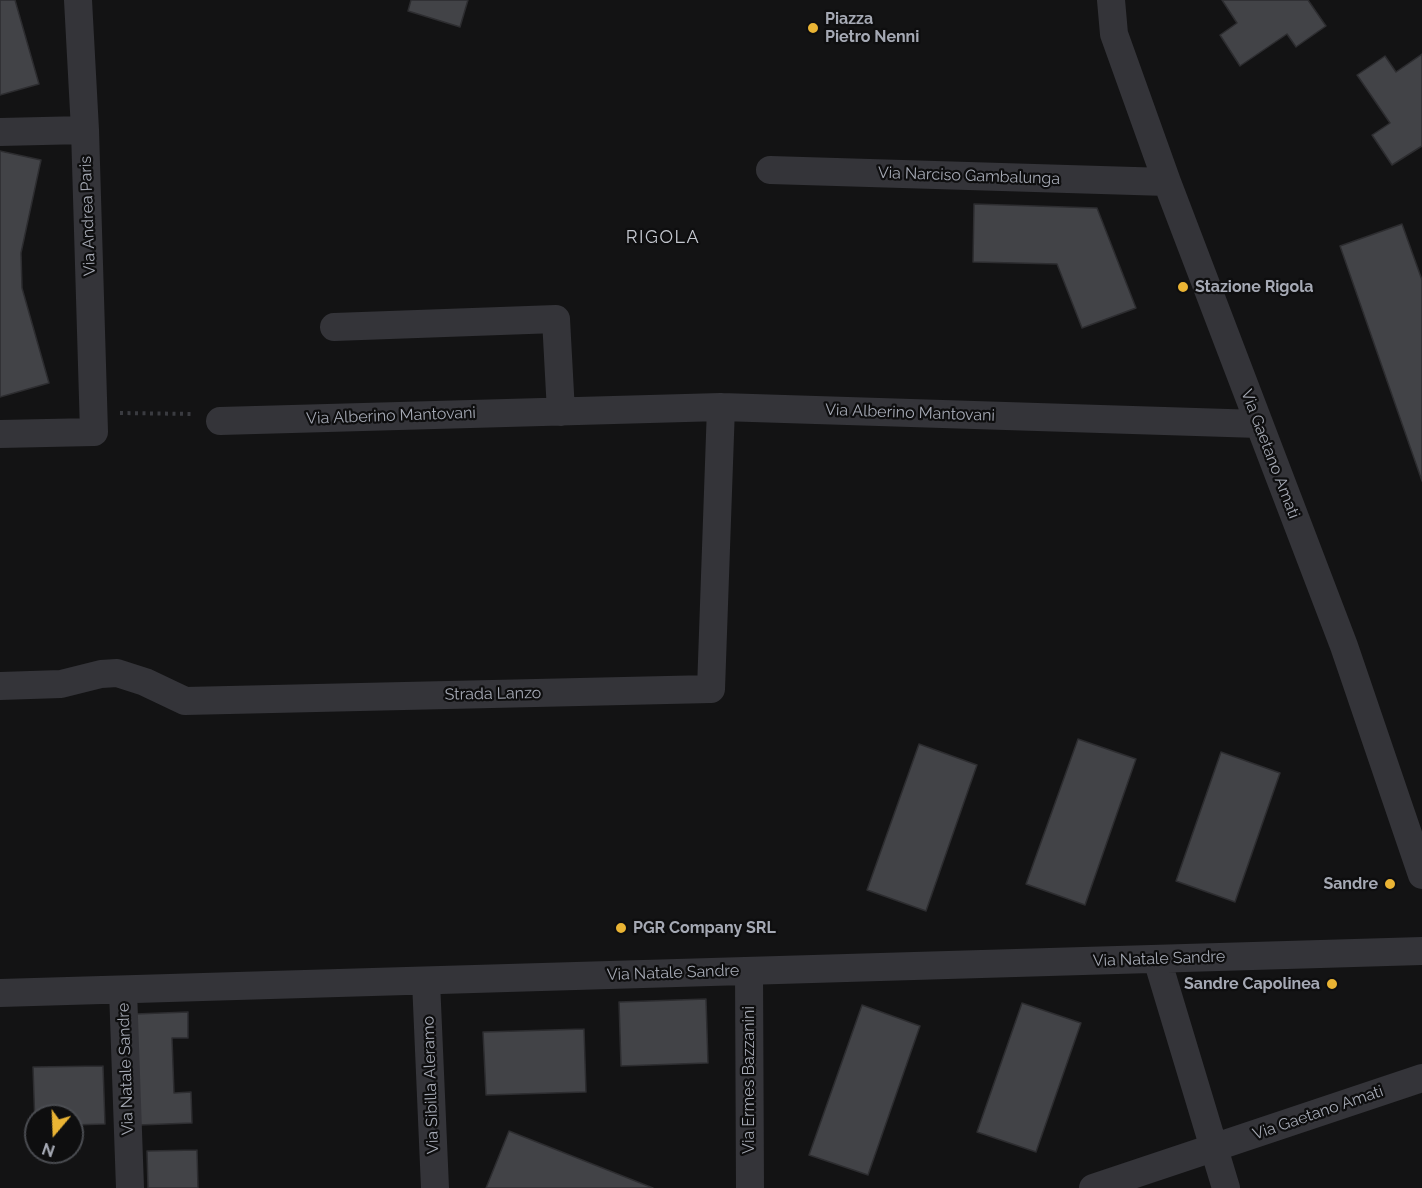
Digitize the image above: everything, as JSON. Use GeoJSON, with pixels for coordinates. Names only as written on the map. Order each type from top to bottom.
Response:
{"type":"FeatureCollection","features":[{"type":"Feature","properties":{"kind":"street","name":"Via Andrea Paris"},"geometry":{"type":"LineString","coordinates":[[78,0],[85,130],[94,422]]}},
{"type":"Feature","properties":{"kind":"street","name":"Via Gaetano Amati"},"geometry":{"type":"LineString","coordinates":[[1092,0],[1114,34],[1167,182],[1344,646],[1422,875]]}},
{"type":"Feature","properties":{"kind":"street","name":"Via Gaetano Amati"},"geometry":{"type":"LineString","coordinates":[[1111,0],[1114,34]]}},
{"type":"Feature","properties":{"kind":"street"},"geometry":{"type":"LineString","coordinates":[[0,132],[85,130]]}},
{"type":"Feature","properties":{"kind":"street","name":"Via Narciso Gambalunga"},"geometry":{"type":"LineString","coordinates":[[770,170],[1167,182]]}},
{"type":"Feature","properties":{"kind":"street"},"geometry":{"type":"LineString","coordinates":[[334,327],[556,320],[561,412]]}},
{"type":"Feature","properties":{"kind":"street","name":"Via Alberino Mantovani"},"geometry":{"type":"LineString","coordinates":[[220,421],[721,407],[1259,424]]}},
{"type":"Feature","properties":{"kind":"street","name":"Strada Lanzo"},"geometry":{"type":"LineString","coordinates":[[0,687],[61,684],[101,674],[117,673],[138,679],[185,701],[711,689],[721,407]]}},
{"type":"Feature","properties":{"kind":"street"},"geometry":{"type":"LineString","coordinates":[[0,434],[94,422]]}},
{"type":"Feature","properties":{"kind":"street","name":"Via Natale Sandre"},"geometry":{"type":"LineString","coordinates":[[130,1188],[123,990],[1422,951]]}},
{"type":"Feature","properties":{"kind":"street"},"geometry":{"type":"LineString","coordinates":[[1157,959],[1226,1188]]}},
{"type":"Feature","properties":{"kind":"street","name":"Via Ermes Bazzanini"},"geometry":{"type":"LineString","coordinates":[[749,971],[750,1188]]}},
{"type":"Feature","properties":{"kind":"street","name":"Via Sibilla Aleramo"},"geometry":{"type":"LineString","coordinates":[[426,981],[435,1188]]}},
{"type":"Feature","properties":{"kind":"street"},"geometry":{"type":"LineString","coordinates":[[0,993],[123,990]]}},
{"type":"Feature","properties":{"kind":"street","name":"Via Gaetano Amati"},"geometry":{"type":"LineString","coordinates":[[1093,1188],[1422,1078]]}},
{"type":"Feature","properties":{"kind":"path"},"geometry":{"type":"LineString","coordinates":[[94,422],[205,414],[220,421]]}},
{"type":"Feature","properties":{"kind":"building"},"geometry":{"type":"Polygon","coordinates":[[[0,0],[15,0],[39,84],[0,95],[0,0]]]}},
{"type":"Feature","properties":{"kind":"building"},"geometry":{"type":"Polygon","coordinates":[[[411,0],[468,0],[460,27],[408,11],[411,0]]]}},
{"type":"Feature","properties":{"kind":"building"},"geometry":{"type":"Polygon","coordinates":[[[1222,0],[1308,0],[1326,26],[1296,47],[1287,34],[1240,66],[1220,35],[1237,23],[1222,0]]]}},
{"type":"Feature","properties":{"kind":"building"},"geometry":{"type":"Polygon","coordinates":[[[1422,54],[1422,146],[1392,165],[1372,135],[1390,123],[1357,75],[1385,56],[1396,72],[1422,54]]]}},
{"type":"Feature","properties":{"kind":"building"},"geometry":{"type":"Polygon","coordinates":[[[0,151],[41,160],[21,253],[22,288],[49,383],[0,397],[0,151]]]}},
{"type":"Feature","properties":{"kind":"building"},"geometry":{"type":"Polygon","coordinates":[[[974,204],[1097,208],[1136,308],[1082,328],[1057,264],[973,262],[974,204]]]}},
{"type":"Feature","properties":{"kind":"building"},"geometry":{"type":"Polygon","coordinates":[[[1402,224],[1422,280],[1422,481],[1340,246],[1402,224]]]}},
{"type":"Feature","properties":{"kind":"building"},"geometry":{"type":"Polygon","coordinates":[[[1078,739],[1136,759],[1085,905],[1026,884],[1078,739]]]}},
{"type":"Feature","properties":{"kind":"building"},"geometry":{"type":"Polygon","coordinates":[[[919,744],[977,765],[926,911],[867,890],[919,744]]]}},
{"type":"Feature","properties":{"kind":"building"},"geometry":{"type":"Polygon","coordinates":[[[1221,752],[1280,773],[1235,902],[1176,881],[1221,752]]]}},
{"type":"Feature","properties":{"kind":"building"},"geometry":{"type":"Polygon","coordinates":[[[706,999],[708,1063],[621,1066],[619,1002],[706,999]]]}},
{"type":"Feature","properties":{"kind":"building"},"geometry":{"type":"Polygon","coordinates":[[[1022,1003],[1081,1023],[1036,1152],[977,1132],[1022,1003]]]}},
{"type":"Feature","properties":{"kind":"building"},"geometry":{"type":"Polygon","coordinates":[[[862,1005],[920,1026],[868,1175],[809,1155],[862,1005]]]}},
{"type":"Feature","properties":{"kind":"building"},"geometry":{"type":"Polygon","coordinates":[[[188,1012],[188,1038],[172,1038],[174,1093],[191,1092],[192,1123],[139,1125],[135,1014],[188,1012]]]}},
{"type":"Feature","properties":{"kind":"building"},"geometry":{"type":"Polygon","coordinates":[[[584,1029],[586,1092],[486,1095],[483,1032],[584,1029]]]}},
{"type":"Feature","properties":{"kind":"building"},"geometry":{"type":"Polygon","coordinates":[[[103,1066],[105,1124],[84,1125],[84,1104],[34,1104],[33,1067],[103,1066]]]}},
{"type":"Feature","properties":{"kind":"building"},"geometry":{"type":"Polygon","coordinates":[[[509,1131],[653,1188],[486,1188],[509,1131]]]}},
{"type":"Feature","properties":{"kind":"building"},"geometry":{"type":"Polygon","coordinates":[[[197,1150],[198,1188],[148,1188],[147,1151],[197,1150]]]}},
{"type":"Feature","properties":{"kind":"place","name":"Piazza Pietro Nenni"},"geometry":{"type":"Point","coordinates":[813,28]}},
{"type":"Feature","properties":{"kind":"place","name":"Stazione Rigola"},"geometry":{"type":"Point","coordinates":[1183,287]}},
{"type":"Feature","properties":{"kind":"place","name":"Sandre"},"geometry":{"type":"Point","coordinates":[1390,884]}},
{"type":"Feature","properties":{"kind":"place","name":"PGR Company SRL"},"geometry":{"type":"Point","coordinates":[621,928]}},
{"type":"Feature","properties":{"kind":"place","name":"Sandre Capolinea"},"geometry":{"type":"Point","coordinates":[1332,984]}},
{"type":"Feature","properties":{"kind":"district","name":"RIGOLA"},"geometry":{"type":"Point","coordinates":[663,238]}}]}
